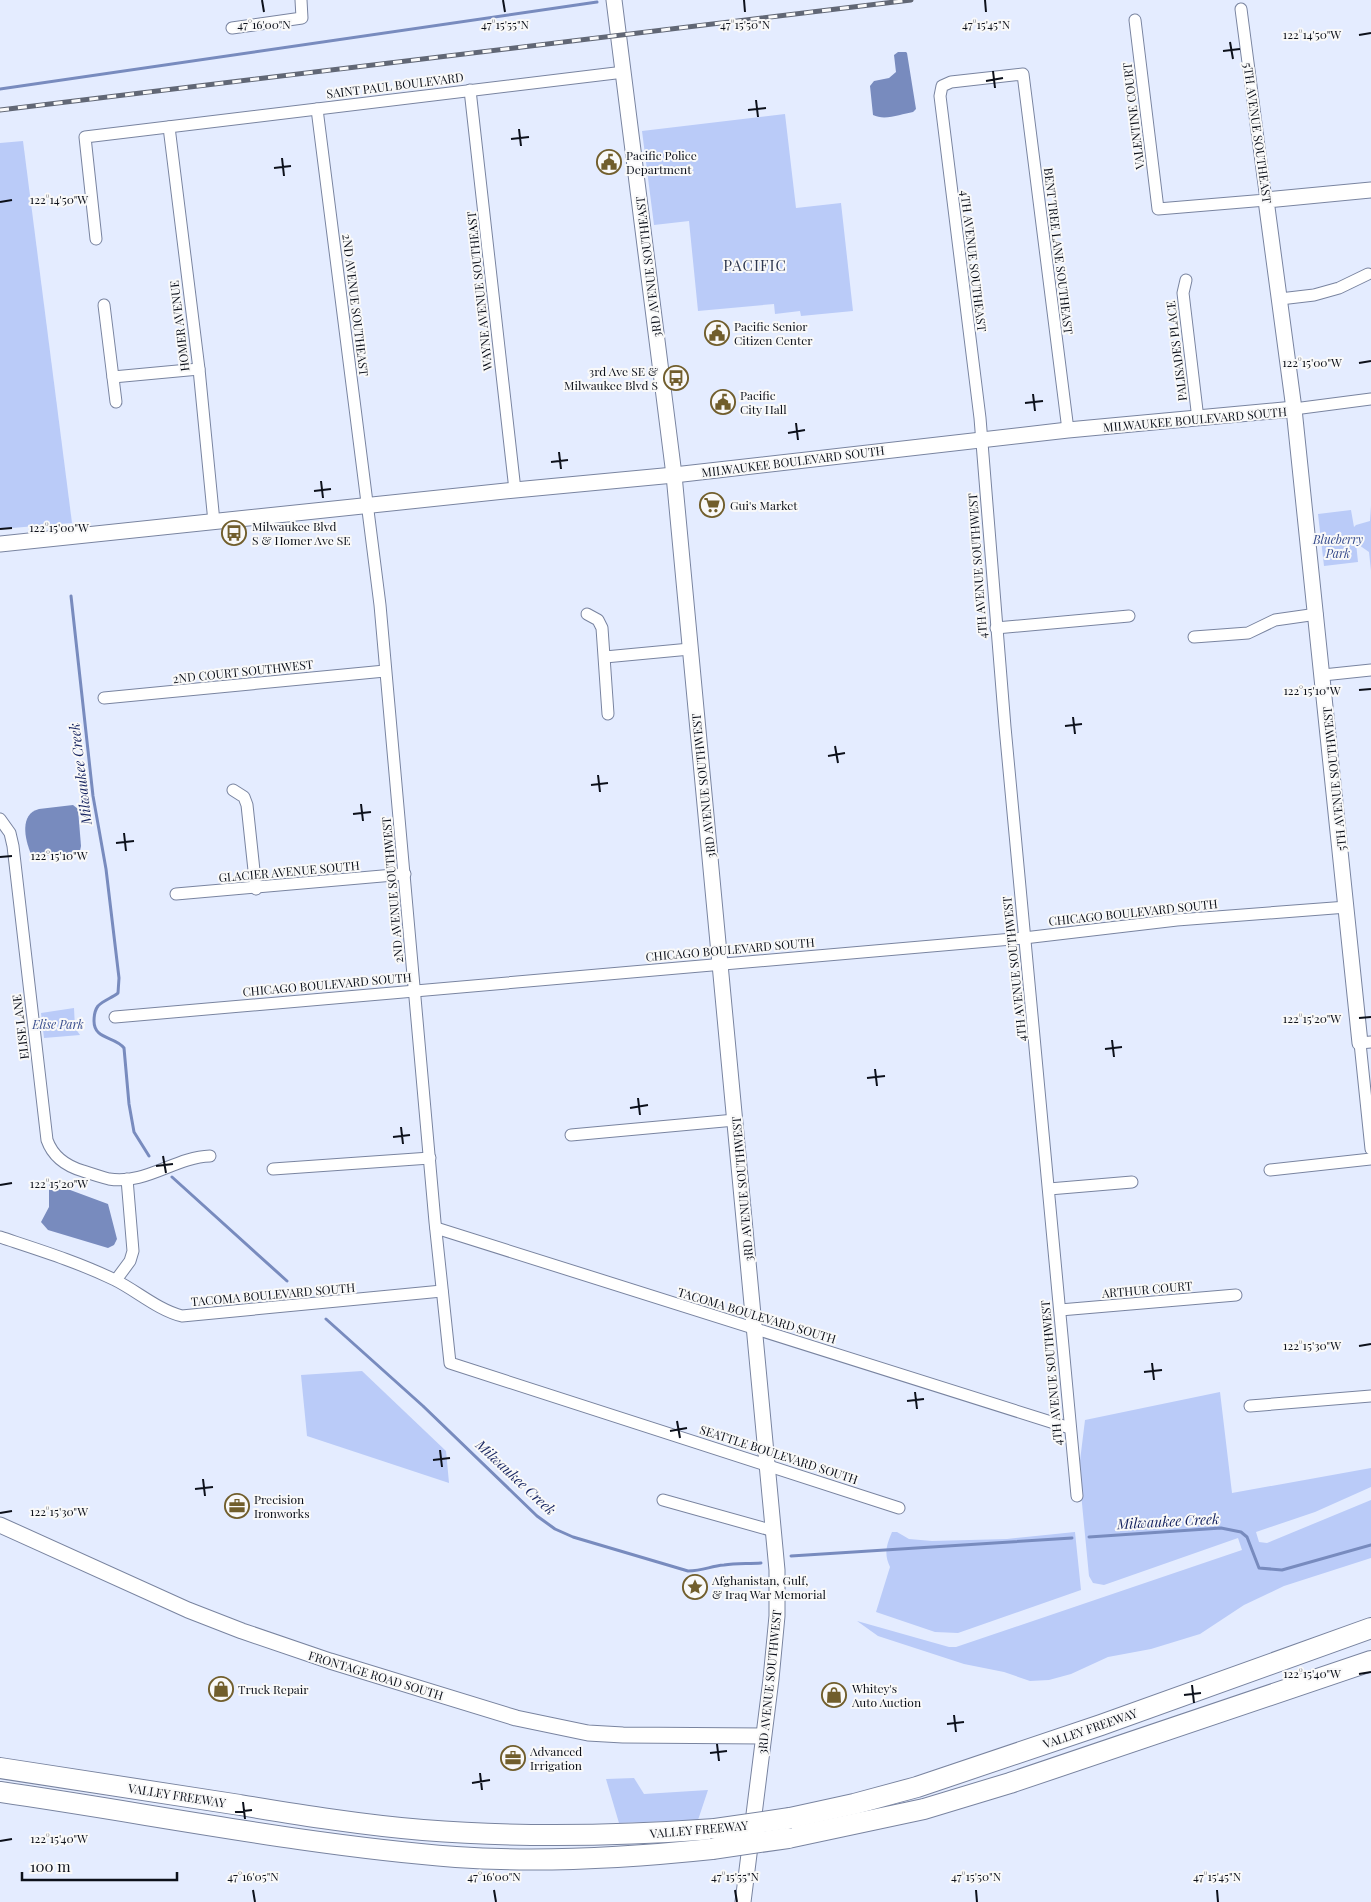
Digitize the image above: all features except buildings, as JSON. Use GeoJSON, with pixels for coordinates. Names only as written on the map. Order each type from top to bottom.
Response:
{"type":"FeatureCollection","features":[{"type":"Feature","properties":{"kind":"highway","name":"VALLEY FREEWAY"},"geometry":{"type":"LineString","coordinates":[[0,1768],[312,1816],[423,1830],[522,1836],[561,1836],[640,1834],[715,1829],[790,1818],[854,1804],[917,1787],[1101,1725],[1371,1628]]}},
{"type":"Feature","properties":{"kind":"highway","name":"VALLEY FREEWAY"},"geometry":{"type":"LineString","coordinates":[[0,1792],[248,1832],[456,1857],[517,1860],[632,1856],[712,1849],[788,1838],[924,1809],[1010,1783],[1371,1661]]}},
{"type":"Feature","properties":{"kind":"highway"},"geometry":{"type":"LineString","coordinates":[[0,1762],[80,1780]]}},
{"type":"Feature","properties":{"kind":"highway"},"geometry":{"type":"LineString","coordinates":[[0,1805],[177,1830],[248,1832]]}},
{"type":"Feature","properties":{"kind":"street"},"geometry":{"type":"LineString","coordinates":[[232,28],[302,18],[301,0]]}},
{"type":"Feature","properties":{"kind":"street","name":"3RD AVENUE SOUTHEAST"},"geometry":{"type":"LineString","coordinates":[[614,0],[674,475]]}},
{"type":"Feature","properties":{"kind":"street","name":"5TH AVENUE SOUTHEAST"},"geometry":{"type":"LineString","coordinates":[[1241,9],[1294,409]]}},
{"type":"Feature","properties":{"kind":"street","name":"VALENTINE COURT"},"geometry":{"type":"LineString","coordinates":[[1135,20],[1158,209],[1266,200]]}},
{"type":"Feature","properties":{"kind":"street","name":"SAINT PAUL BOULEVARD"},"geometry":{"type":"LineString","coordinates":[[96,239],[85,137],[624,72]]}},
{"type":"Feature","properties":{"kind":"street","name":"BENT TREE LANE SOUTHEAST"},"geometry":{"type":"LineString","coordinates":[[942,86],[951,82],[1023,74],[1068,430]]}},
{"type":"Feature","properties":{"kind":"street","name":"4TH AVENUE SOUTHEAST"},"geometry":{"type":"LineString","coordinates":[[942,86],[940,96],[981,440]]}},
{"type":"Feature","properties":{"kind":"street","name":"WAYNE AVENUE SOUTHEAST"},"geometry":{"type":"LineString","coordinates":[[470,90],[515,490]]}},
{"type":"Feature","properties":{"kind":"street","name":"2ND AVENUE SOUTHEAST"},"geometry":{"type":"LineString","coordinates":[[317,109],[368,505]]}},
{"type":"Feature","properties":{"kind":"street","name":"HOMER AVENUE"},"geometry":{"type":"LineString","coordinates":[[169,127],[214,522]]}},
{"type":"Feature","properties":{"kind":"street"},"geometry":{"type":"LineString","coordinates":[[1266,200],[1371,190]]}},
{"type":"Feature","properties":{"kind":"street","name":"5TH AVENUE SOUTHEAST"},"geometry":{"type":"LineString","coordinates":[[1270,227],[1283,209],[1303,196]]}},
{"type":"Feature","properties":{"kind":"street"},"geometry":{"type":"LineString","coordinates":[[1280,299],[1314,295],[1339,288],[1368,274]]}},
{"type":"Feature","properties":{"kind":"street","name":"PALISADES PLACE"},"geometry":{"type":"LineString","coordinates":[[1186,280],[1183,293],[1198,419]]}},
{"type":"Feature","properties":{"kind":"street"},"geometry":{"type":"LineString","coordinates":[[104,305],[116,402]]}},
{"type":"Feature","properties":{"kind":"street"},"geometry":{"type":"LineString","coordinates":[[113,377],[198,369]]}},
{"type":"Feature","properties":{"kind":"street","name":"MILWAUKEE BOULEVARD SOUTH"},"geometry":{"type":"LineString","coordinates":[[0,544],[674,475],[1068,430],[1294,409],[1371,398]]}},
{"type":"Feature","properties":{"kind":"street","name":"5TH AVENUE SOUTHWEST"},"geometry":{"type":"LineString","coordinates":[[1294,409],[1347,907],[1366,1042],[1371,1149]]}},
{"type":"Feature","properties":{"kind":"street","name":"4TH AVENUE SOUTHWEST"},"geometry":{"type":"LineString","coordinates":[[981,440],[1024,938],[1077,1496]]}},
{"type":"Feature","properties":{"kind":"street","name":"3RD AVENUE SOUTHWEST"},"geometry":{"type":"LineString","coordinates":[[674,475],[777,1570],[777,1616],[767,1720],[763,1736],[743,1902]]}},
{"type":"Feature","properties":{"kind":"street","name":"2ND AVENUE SOUTHWEST"},"geometry":{"type":"LineString","coordinates":[[368,505],[405,874],[414,990],[450,1363]]}},
{"type":"Feature","properties":{"kind":"street"},"geometry":{"type":"LineString","coordinates":[[587,614],[598,620],[602,628],[608,714]]}},
{"type":"Feature","properties":{"kind":"street"},"geometry":{"type":"LineString","coordinates":[[1194,638],[1248,633],[1275,620],[1317,614]]}},
{"type":"Feature","properties":{"kind":"street"},"geometry":{"type":"LineString","coordinates":[[996,628],[1129,616]]}},
{"type":"Feature","properties":{"kind":"street"},"geometry":{"type":"LineString","coordinates":[[605,657],[690,649]]}},
{"type":"Feature","properties":{"kind":"street"},"geometry":{"type":"LineString","coordinates":[[1323,675],[1371,670]]}},
{"type":"Feature","properties":{"kind":"street","name":"2ND COURT SOUTHWEST"},"geometry":{"type":"LineString","coordinates":[[104,698],[385,671]]}},
{"type":"Feature","properties":{"kind":"street"},"geometry":{"type":"LineString","coordinates":[[233,790],[244,797],[247,805],[256,889]]}},
{"type":"Feature","properties":{"kind":"street","name":"ELISE LANE"},"geometry":{"type":"LineString","coordinates":[[0,819],[6,824],[13,846],[47,1140],[50,1150],[56,1158],[77,1169],[110,1179],[146,1176],[192,1158],[210,1156]]}},
{"type":"Feature","properties":{"kind":"street","name":"GLACIER AVENUE SOUTH"},"geometry":{"type":"LineString","coordinates":[[176,894],[256,889],[405,874]]}},
{"type":"Feature","properties":{"kind":"street","name":"CHICAGO BOULEVARD SOUTH"},"geometry":{"type":"LineString","coordinates":[[115,1017],[1024,938],[1177,920],[1347,907]]}},
{"type":"Feature","properties":{"kind":"street"},"geometry":{"type":"LineString","coordinates":[[571,1135],[735,1120]]}},
{"type":"Feature","properties":{"kind":"street"},"geometry":{"type":"LineString","coordinates":[[273,1169],[430,1158]]}},
{"type":"Feature","properties":{"kind":"street"},"geometry":{"type":"LineString","coordinates":[[1270,1170],[1371,1160]]}},
{"type":"Feature","properties":{"kind":"street"},"geometry":{"type":"LineString","coordinates":[[116,1280],[130,1261],[133,1251],[127,1179]]}},
{"type":"Feature","properties":{"kind":"street"},"geometry":{"type":"LineString","coordinates":[[1049,1189],[1132,1182]]}},
{"type":"Feature","properties":{"kind":"street","name":"TACOMA BOULEVARD SOUTH"},"geometry":{"type":"LineString","coordinates":[[436,1228],[1070,1428]]}},
{"type":"Feature","properties":{"kind":"street","name":"TACOMA BOULEVARD SOUTH"},"geometry":{"type":"LineString","coordinates":[[0,1237],[75,1262],[116,1280],[170,1312],[182,1316],[442,1291]]}},
{"type":"Feature","properties":{"kind":"street","name":"ARTHUR COURT"},"geometry":{"type":"LineString","coordinates":[[1060,1310],[1236,1295]]}},
{"type":"Feature","properties":{"kind":"street","name":"SEATTLE BOULEVARD SOUTH"},"geometry":{"type":"LineString","coordinates":[[450,1363],[899,1508]]}},
{"type":"Feature","properties":{"kind":"street"},"geometry":{"type":"LineString","coordinates":[[1250,1406],[1371,1396]]}},
{"type":"Feature","properties":{"kind":"street"},"geometry":{"type":"LineString","coordinates":[[662,1500],[774,1531]]}},
{"type":"Feature","properties":{"kind":"street","name":"FRONTAGE ROAD SOUTH"},"geometry":{"type":"LineString","coordinates":[[5,1527],[188,1610],[242,1631],[330,1661],[516,1718],[588,1733],[763,1736]]}},
{"type":"Feature","properties":{"kind":"green space"},"geometry":{"type":"Polygon","coordinates":[[[785,114],[796,208],[841,203],[853,311],[801,316],[800,311],[775,314],[774,304],[698,311],[689,221],[654,225],[642,131],[785,114]]]}},
{"type":"Feature","properties":{"kind":"green space"},"geometry":{"type":"Polygon","coordinates":[[[23,141],[72,523],[0,529],[0,143],[23,141]]]}},
{"type":"Feature","properties":{"kind":"green space","name":"Blueberry Park"},"geometry":{"type":"Polygon","coordinates":[[[1371,506],[1371,571],[1369,552],[1356,543],[1358,562],[1324,566],[1318,514],[1351,510],[1354,527],[1370,521],[1371,506]]]}},
{"type":"Feature","properties":{"kind":"green space","name":"Elise Park"},"geometry":{"type":"Polygon","coordinates":[[[74,1008],[75,1028],[80,1035],[44,1038],[41,1013],[74,1008]]]}},
{"type":"Feature","properties":{"kind":"green space"},"geometry":{"type":"Polygon","coordinates":[[[362,1371],[446,1451],[449,1483],[307,1436],[301,1375],[362,1371]]]}},
{"type":"Feature","properties":{"kind":"green space"},"geometry":{"type":"Polygon","coordinates":[[[1220,1392],[1232,1493],[1371,1468],[1371,1487],[1315,1512],[1256,1532],[1259,1542],[1267,1543],[1371,1500],[1371,1558],[1284,1586],[1244,1605],[1200,1634],[1151,1649],[1108,1657],[1071,1674],[1049,1680],[1030,1681],[1004,1672],[964,1664],[878,1636],[857,1621],[949,1647],[956,1647],[1242,1550],[1238,1538],[1104,1585],[1093,1583],[1089,1576],[1078,1477],[1085,1420],[1220,1392]]]}},
{"type":"Feature","properties":{"kind":"green space"},"geometry":{"type":"Polygon","coordinates":[[[892,1532],[897,1532],[909,1539],[932,1541],[1007,1539],[1075,1532],[1081,1590],[958,1633],[935,1632],[876,1612],[890,1567],[886,1550],[892,1532]]]}},
{"type":"Feature","properties":{"kind":"green space"},"geometry":{"type":"Polygon","coordinates":[[[634,1778],[644,1794],[708,1790],[698,1820],[619,1823],[606,1779],[634,1778]]]}},
{"type":"Feature","properties":{"kind":"shaded area"},"geometry":{"type":"Polygon","coordinates":[[[898,52],[907,53],[916,109],[913,112],[878,117],[873,115],[870,86],[874,81],[889,78],[896,72],[894,55],[898,52]]]}},
{"type":"Feature","properties":{"kind":"shaded area"},"geometry":{"type":"Polygon","coordinates":[[[73,805],[78,809],[80,851],[35,857],[31,854],[25,828],[28,816],[39,809],[73,805]]]}},
{"type":"Feature","properties":{"kind":"shaded area"},"geometry":{"type":"Polygon","coordinates":[[[49,1184],[54,1184],[108,1204],[117,1239],[114,1245],[108,1248],[48,1230],[41,1222],[49,1207],[49,1184]]]}},
{"type":"Feature","properties":{"kind":"waterway"},"geometry":{"type":"LineString","coordinates":[[0,89],[597,2]]}},
{"type":"Feature","properties":{"kind":"waterway","name":"Milwaukee Creek"},"geometry":{"type":"LineString","coordinates":[[71,596],[93,796],[106,869],[119,978],[118,993],[98,1006],[94,1021],[97,1032],[116,1041],[124,1048],[129,1104],[134,1132],[149,1156]]}},
{"type":"Feature","properties":{"kind":"waterway","name":"Milwaukee Creek"},"geometry":{"type":"LineString","coordinates":[[172,1177],[287,1281]]}},
{"type":"Feature","properties":{"kind":"waterway","name":"Milwaukee Creek"},"geometry":{"type":"LineString","coordinates":[[326,1319],[423,1406],[537,1516],[555,1529],[573,1537],[688,1571],[729,1564],[761,1563]]}},
{"type":"Feature","properties":{"kind":"waterway","name":"Milwaukee Creek"},"geometry":{"type":"LineString","coordinates":[[1089,1537],[1221,1528],[1241,1532],[1247,1537],[1259,1568],[1282,1570],[1371,1545]]}},
{"type":"Feature","properties":{"kind":"waterway","name":"Milwaukee Creek"},"geometry":{"type":"LineString","coordinates":[[791,1556],[1072,1538]]}},
{"type":"Feature","properties":{"kind":"railway"},"geometry":{"type":"LineString","coordinates":[[0,110],[911,0]]}},
{"type":"Feature","properties":{"kind":"place","name":"Pacific Police Department"},"geometry":{"type":"Point","coordinates":[609,162]}},
{"type":"Feature","properties":{"kind":"place","name":"Pacific Senior Citizen Center"},"geometry":{"type":"Point","coordinates":[717,333]}},
{"type":"Feature","properties":{"kind":"place","name":"3rd Ave SE & Milwaukee Blvd S"},"geometry":{"type":"Point","coordinates":[676,378]}},
{"type":"Feature","properties":{"kind":"place","name":"Pacific City Hall"},"geometry":{"type":"Point","coordinates":[723,402]}},
{"type":"Feature","properties":{"kind":"place","name":"Gui's Market"},"geometry":{"type":"Point","coordinates":[712,505]}},
{"type":"Feature","properties":{"kind":"place","name":"Milwaukee Blvd S & Homer Ave SE"},"geometry":{"type":"Point","coordinates":[234,533]}},
{"type":"Feature","properties":{"kind":"place","name":"Precision Ironworks"},"geometry":{"type":"Point","coordinates":[237,1506]}},
{"type":"Feature","properties":{"kind":"place","name":"Afghanistan, Gulf, & Iraq War Memorial"},"geometry":{"type":"Point","coordinates":[695,1587]}},
{"type":"Feature","properties":{"kind":"place","name":"Truck Repair"},"geometry":{"type":"Point","coordinates":[221,1689]}},
{"type":"Feature","properties":{"kind":"place","name":"Whitey's Auto Auction"},"geometry":{"type":"Point","coordinates":[834,1695]}},
{"type":"Feature","properties":{"kind":"place","name":"Advanced Irrigation"},"geometry":{"type":"Point","coordinates":[513,1758]}},
{"type":"Feature","properties":{"kind":"district","name":"PACIFIC"},"geometry":{"type":"Point","coordinates":[755,265]}}]}
